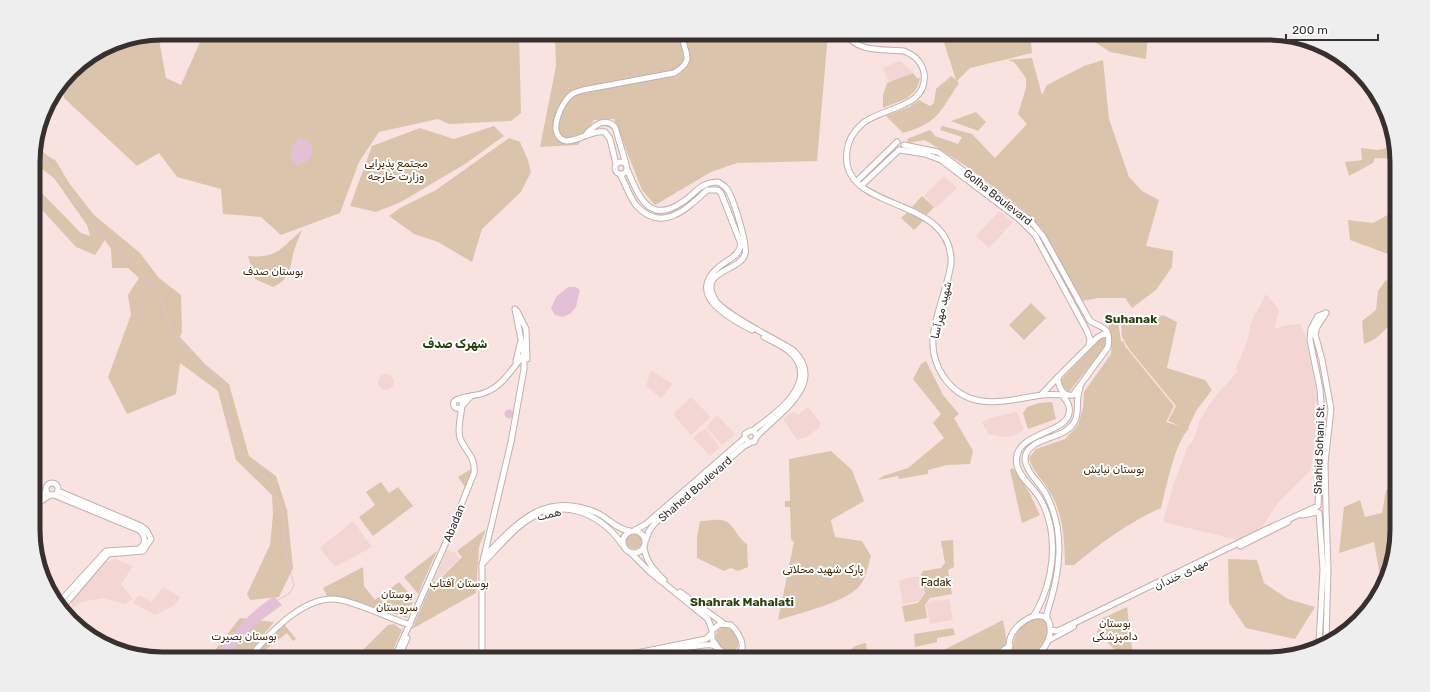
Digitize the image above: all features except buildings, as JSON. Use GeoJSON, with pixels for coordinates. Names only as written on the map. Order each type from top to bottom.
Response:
{"type":"FeatureCollection","features":[{"type":"Feature","properties":{"kind":"main road"},"geometry":{"type":"LineString","coordinates":[[684,40],[688,58],[685,65],[674,73],[583,90],[572,94],[566,100],[556,126],[559,135],[563,140],[570,141],[587,134],[602,131],[608,134],[616,164],[615,170],[620,174],[635,204],[642,210],[654,216],[664,218],[676,216],[687,210],[707,190],[718,190],[721,193],[746,241],[745,253],[739,261],[715,277],[712,284],[712,294],[721,307],[756,330],[796,352],[803,364],[805,376],[802,390],[796,399],[757,436],[755,441],[750,443],[745,438],[747,433],[752,431],[786,403],[794,394],[800,381],[800,368],[794,356],[763,334]]}},
{"type":"Feature","properties":{"kind":"main road"},"geometry":{"type":"LineString","coordinates":[[850,40],[862,47],[904,51],[910,54],[921,65],[924,75],[922,87],[917,97],[906,104],[869,118],[854,133],[847,148],[846,159],[849,171],[861,186],[904,145]]}},
{"type":"Feature","properties":{"kind":"main road"},"geometry":{"type":"LineString","coordinates":[[587,134],[599,124],[609,122],[615,127],[627,167],[640,199],[646,205],[658,211],[667,210],[681,203],[703,184],[718,182],[728,190],[739,230]]}},
{"type":"Feature","properties":{"kind":"main road","name":"Golha Boulevard"},"geometry":{"type":"LineString","coordinates":[[897,142],[900,141],[904,145],[938,152],[1029,219],[1043,236],[1085,314],[1090,321],[1102,326],[1107,335]]}},
{"type":"Feature","properties":{"kind":"main road"},"geometry":{"type":"LineString","coordinates":[[857,181],[897,142]]}},
{"type":"Feature","properties":{"kind":"main road"},"geometry":{"type":"LineString","coordinates":[[897,142],[895,146],[900,150]]}},
{"type":"Feature","properties":{"kind":"main road","name":"Golha Boulevard"},"geometry":{"type":"LineString","coordinates":[[900,150],[925,154],[941,160],[1029,228],[1040,243],[1087,331],[1090,339],[1089,345]]}},
{"type":"Feature","properties":{"kind":"main road"},"geometry":{"type":"LineString","coordinates":[[616,164],[621,161],[627,167]]}},
{"type":"Feature","properties":{"kind":"main road"},"geometry":{"type":"LineString","coordinates":[[620,174],[624,174],[627,167]]}},
{"type":"Feature","properties":{"kind":"main road","name":"شهید مهرآسا"},"geometry":{"type":"LineString","coordinates":[[861,186],[873,194],[918,213],[930,220],[936,225],[947,242],[951,254],[951,264],[934,328],[933,344],[938,368],[950,386],[966,397],[988,402],[1006,402],[1041,395],[1064,393]]}},
{"type":"Feature","properties":{"kind":"main road"},"geometry":{"type":"LineString","coordinates":[[482,652],[483,558],[511,442],[516,410],[524,369],[524,355],[515,309],[521,316],[526,329],[527,348],[526,366],[516,410]]}},
{"type":"Feature","properties":{"kind":"main road","name":"Shahid Sohani St."},"geometry":{"type":"LineString","coordinates":[[1319,640],[1325,569],[1318,510],[1322,417],[1320,389],[1310,340],[1311,329],[1318,316],[1326,313],[1317,327],[1315,334],[1322,360],[1331,409],[1325,463],[1326,637]]}},
{"type":"Feature","properties":{"kind":"main road"},"geometry":{"type":"LineString","coordinates":[[520,329],[523,326],[526,329]]}},
{"type":"Feature","properties":{"kind":"main road"},"geometry":{"type":"LineString","coordinates":[[1041,395],[1089,345],[1098,337],[1104,334],[1107,335],[1108,347],[1073,395],[1064,393]]}},
{"type":"Feature","properties":{"kind":"main road"},"geometry":{"type":"LineString","coordinates":[[515,366],[521,339]]}},
{"type":"Feature","properties":{"kind":"main road"},"geometry":{"type":"LineString","coordinates":[[460,419],[453,403],[456,400],[495,387],[509,376],[524,355],[527,348]]}},
{"type":"Feature","properties":{"kind":"main road"},"geometry":{"type":"LineString","coordinates":[[515,366],[521,364],[524,369]]}},
{"type":"Feature","properties":{"kind":"main road"},"geometry":{"type":"LineString","coordinates":[[1033,616],[1037,611],[1049,579],[1052,542],[1047,518],[1039,497],[1019,470],[1016,459],[1019,449],[1025,442],[1057,427],[1067,418],[1069,408],[1058,377]]}},
{"type":"Feature","properties":{"kind":"main road"},"geometry":{"type":"LineString","coordinates":[[1041,652],[1048,641],[1050,630],[1047,613],[1058,573],[1059,539],[1046,494],[1028,468],[1025,458],[1026,453],[1031,447],[1064,432],[1076,419],[1078,392],[1082,382]]}},
{"type":"Feature","properties":{"kind":"main road"},"geometry":{"type":"LineString","coordinates":[[455,408],[458,409],[462,406],[471,396]]}},
{"type":"Feature","properties":{"kind":"main road"},"geometry":{"type":"LineString","coordinates":[[456,400],[461,401],[462,406],[460,419]]}},
{"type":"Feature","properties":{"kind":"main road","name":"Abadan"},"geometry":{"type":"LineString","coordinates":[[410,626],[474,473],[474,462],[472,456],[460,437],[460,419]]}},
{"type":"Feature","properties":{"kind":"main road"},"geometry":{"type":"LineString","coordinates":[[752,431],[757,436]]}},
{"type":"Feature","properties":{"kind":"main road","name":"Shahed Boulevard"},"geometry":{"type":"LineString","coordinates":[[632,530],[646,524],[745,438]]}},
{"type":"Feature","properties":{"kind":"main road","name":"Shahed Boulevard"},"geometry":{"type":"LineString","coordinates":[[646,540],[655,523],[744,446],[750,443]]}},
{"type":"Feature","properties":{"kind":"main road"},"geometry":{"type":"LineString","coordinates":[[40,502],[52,493]]}},
{"type":"Feature","properties":{"kind":"main road"},"geometry":{"type":"LineString","coordinates":[[40,499],[52,493],[141,526],[147,531],[150,537],[149,545],[143,551],[107,553],[64,601]]}},
{"type":"Feature","properties":{"kind":"main road"},"geometry":{"type":"LineString","coordinates":[[1322,504],[1326,509],[1324,513],[1318,510],[1322,504]]}},
{"type":"Feature","properties":{"kind":"main road","name":"همت"},"geometry":{"type":"LineString","coordinates":[[482,565],[523,518],[551,507],[568,505],[586,508],[598,513],[621,530],[632,530]]}},
{"type":"Feature","properties":{"kind":"main road","name":"مهدی خندان"},"geometry":{"type":"LineString","coordinates":[[1074,627],[1307,513],[1318,510]]}},
{"type":"Feature","properties":{"kind":"main road","name":"مهدی خندان"},"geometry":{"type":"LineString","coordinates":[[1050,630],[1057,631],[1062,629],[1263,531],[1318,510]]}},
{"type":"Feature","properties":{"kind":"main road","name":"همت"},"geometry":{"type":"LineString","coordinates":[[483,558],[497,543],[532,518],[552,511],[575,511],[595,517],[616,535],[622,544]]}},
{"type":"Feature","properties":{"kind":"main road"},"geometry":{"type":"LineString","coordinates":[[615,525],[620,533],[619,535],[616,535]]}},
{"type":"Feature","properties":{"kind":"main road"},"geometry":{"type":"LineString","coordinates":[[630,552],[639,552],[644,547],[646,540],[643,534],[632,530],[624,536],[622,544],[630,552],[650,572],[708,619],[713,641],[723,652]]}},
{"type":"Feature","properties":{"kind":"main road"},"geometry":{"type":"LineString","coordinates":[[486,543],[491,545],[497,543]]}},
{"type":"Feature","properties":{"kind":"main road"},"geometry":{"type":"LineString","coordinates":[[644,547],[647,559],[654,570],[723,623],[731,625],[738,633],[743,652]]}},
{"type":"Feature","properties":{"kind":"main road"},"geometry":{"type":"LineString","coordinates":[[254,652],[264,638],[277,625],[321,600],[335,599],[349,603],[410,626]]}},
{"type":"Feature","properties":{"kind":"main road"},"geometry":{"type":"LineString","coordinates":[[1010,652],[1010,645],[1013,635],[1024,620],[1040,615],[1047,619]]}},
{"type":"Feature","properties":{"kind":"main road"},"geometry":{"type":"LineString","coordinates":[[641,652],[706,639],[717,625],[723,623]]}},
{"type":"Feature","properties":{"kind":"main road"},"geometry":{"type":"LineString","coordinates":[[397,652],[410,626]]}},
{"type":"Feature","properties":{"kind":"main road"},"geometry":{"type":"LineString","coordinates":[[401,652],[410,626]]}},
{"type":"Feature","properties":{"kind":"main road"},"geometry":{"type":"LineString","coordinates":[[668,652],[708,645],[718,648]]}},
{"type":"Feature","properties":{"kind":"main road"},"geometry":{"type":"LineString","coordinates":[[1003,652],[1010,645]]}},
{"type":"Feature","properties":{"kind":"main road"},"geometry":{"type":"LineString","coordinates":[[738,652],[742,647]]}},
{"type":"Feature","properties":{"kind":"street","name":"مهدی خندان"},"geometry":{"type":"LineString","coordinates":[[1048,641],[1074,627]]}},
{"type":"Feature","properties":{"kind":"shaded area"},"geometry":{"type":"Polygon","coordinates":[[[899,61],[913,73],[889,82],[883,68],[899,61]]]}},
{"type":"Feature","properties":{"kind":"shaded area"},"geometry":{"type":"Polygon","coordinates":[[[300,138],[310,144],[313,153],[308,161],[297,165],[291,159],[291,153],[292,147],[300,138]]]}},
{"type":"Feature","properties":{"kind":"shaded area"},"geometry":{"type":"Polygon","coordinates":[[[944,176],[957,188],[936,208],[924,196],[944,176]]]}},
{"type":"Feature","properties":{"kind":"shaded area"},"geometry":{"type":"Polygon","coordinates":[[[999,211],[1013,222],[989,248],[976,236],[999,211]]]}},
{"type":"Feature","properties":{"kind":"shaded area"},"geometry":{"type":"Polygon","coordinates":[[[568,287],[576,287],[580,290],[576,307],[571,313],[563,317],[555,315],[551,308],[556,297],[568,287]]]}},
{"type":"Feature","properties":{"kind":"shaded area"},"geometry":{"type":"Polygon","coordinates":[[[1266,294],[1279,310],[1274,329],[1288,325],[1300,324],[1305,334],[1318,401],[1315,402],[1315,410],[1318,410],[1311,470],[1277,504],[1263,526],[1238,540],[1163,522],[1172,489],[1187,448],[1194,439],[1200,420],[1212,400],[1238,371],[1236,368],[1247,342],[1251,322],[1266,294]]]}},
{"type":"Feature","properties":{"kind":"shaded area"},"geometry":{"type":"Polygon","coordinates":[[[651,370],[673,384],[661,398],[646,386],[651,370]]]}},
{"type":"Feature","properties":{"kind":"shaded area"},"geometry":{"type":"Polygon","coordinates":[[[386,374],[392,376],[394,382],[392,388],[386,390],[380,388],[378,382],[380,376],[386,374]]]}},
{"type":"Feature","properties":{"kind":"shaded area"},"geometry":{"type":"Polygon","coordinates":[[[691,397],[711,417],[691,435],[673,414],[691,397]]]}},
{"type":"Feature","properties":{"kind":"shaded area"},"geometry":{"type":"Polygon","coordinates":[[[808,407],[820,422],[820,427],[807,437],[797,440],[783,419],[793,412],[798,415],[808,407]]]}},
{"type":"Feature","properties":{"kind":"shaded area"},"geometry":{"type":"Polygon","coordinates":[[[507,410],[511,410],[513,414],[511,418],[507,418],[505,416],[505,412],[507,410]]]}},
{"type":"Feature","properties":{"kind":"shaded area"},"geometry":{"type":"Polygon","coordinates":[[[1017,412],[1024,430],[1012,436],[1003,437],[989,434],[982,423],[990,418],[1017,412]]]}},
{"type":"Feature","properties":{"kind":"shaded area"},"geometry":{"type":"Polygon","coordinates":[[[717,415],[735,434],[722,445],[706,427],[717,415]]]}},
{"type":"Feature","properties":{"kind":"shaded area"},"geometry":{"type":"Polygon","coordinates":[[[705,428],[720,447],[710,456],[693,438],[705,428]]]}},
{"type":"Feature","properties":{"kind":"shaded area"},"geometry":{"type":"Polygon","coordinates":[[[353,521],[372,547],[335,567],[320,548],[353,521]]]}},
{"type":"Feature","properties":{"kind":"shaded area"},"geometry":{"type":"Polygon","coordinates":[[[447,550],[456,553],[459,559],[436,581],[434,580],[447,550]]]}},
{"type":"Feature","properties":{"kind":"shaded area"},"geometry":{"type":"Polygon","coordinates":[[[116,559],[133,566],[121,584],[133,599],[124,604],[104,598],[81,602],[72,608],[71,600],[104,562],[116,559]]]}},
{"type":"Feature","properties":{"kind":"shaded area"},"geometry":{"type":"Polygon","coordinates":[[[910,577],[921,577],[924,593],[918,601],[903,604],[899,581],[910,577]]]}},
{"type":"Feature","properties":{"kind":"shaded area"},"geometry":{"type":"Polygon","coordinates":[[[163,587],[180,597],[175,605],[155,615],[133,603],[139,595],[152,602],[163,587]]]}},
{"type":"Feature","properties":{"kind":"shaded area"},"geometry":{"type":"Polygon","coordinates":[[[274,596],[282,605],[266,616],[245,635],[232,652],[220,652],[234,632],[256,610],[274,596]]]}},
{"type":"Feature","properties":{"kind":"shaded area"},"geometry":{"type":"Polygon","coordinates":[[[938,599],[938,601],[949,599],[953,620],[930,624],[926,604],[938,599]]]}},
{"type":"Feature","properties":{"kind":"green space"},"geometry":{"type":"Polygon","coordinates":[[[154,40],[159,40],[166,78],[181,85],[201,40],[519,40],[521,113],[511,121],[449,124],[438,119],[379,132],[359,162],[340,213],[281,235],[261,217],[223,214],[221,189],[177,177],[159,153],[137,166],[64,98],[63,91],[82,70],[101,56],[123,46],[154,40]]]}},
{"type":"Feature","properties":{"kind":"green space"},"geometry":{"type":"Polygon","coordinates":[[[555,40],[827,40],[817,161],[737,163],[711,172],[655,205],[642,190],[614,119],[594,120],[578,145],[540,147],[556,66],[555,40]]]}},
{"type":"Feature","properties":{"kind":"green space"},"geometry":{"type":"Polygon","coordinates":[[[943,40],[1031,40],[1032,53],[970,68],[957,81],[959,83],[942,109],[924,125],[903,133],[886,116],[909,107],[919,100],[930,106],[934,103],[936,89],[951,76],[956,80],[943,40]]]}},
{"type":"Feature","properties":{"kind":"green space"},"geometry":{"type":"Polygon","coordinates":[[[1092,40],[1147,40],[1146,59],[1110,52],[1092,40]]]}},
{"type":"Feature","properties":{"kind":"green space"},"geometry":{"type":"Polygon","coordinates":[[[1032,58],[1042,95],[1047,85],[1084,66],[1103,60],[1109,119],[1129,177],[1142,191],[1159,200],[1146,246],[1173,251],[1172,267],[1156,290],[1132,308],[1125,298],[1098,298],[1082,301],[1043,230],[1026,212],[966,166],[925,140],[908,143],[907,139],[930,130],[935,136],[958,144],[962,137],[940,130],[942,126],[972,134],[995,158],[1027,124],[1018,114],[1026,88],[1026,78],[1014,62],[1008,60],[1032,58]]]}},
{"type":"Feature","properties":{"kind":"green space"},"geometry":{"type":"Polygon","coordinates":[[[913,73],[917,78],[920,78],[918,85],[911,95],[902,101],[883,108],[883,95],[887,83],[913,73]]]}},
{"type":"Feature","properties":{"kind":"green space"},"geometry":{"type":"Polygon","coordinates":[[[976,112],[986,122],[978,131],[951,121],[976,112]]]}},
{"type":"Feature","properties":{"kind":"green space","name":"مجتمع پذیرایی وزارت خارجه"},"geometry":{"type":"Polygon","coordinates":[[[494,126],[504,136],[465,164],[401,202],[376,212],[350,206],[372,146],[420,128],[454,139],[494,126]]]}},
{"type":"Feature","properties":{"kind":"green space"},"geometry":{"type":"Polygon","coordinates":[[[509,138],[520,142],[528,160],[531,172],[521,192],[482,229],[472,262],[438,242],[414,234],[389,216],[400,208],[436,190],[509,138]]]}},
{"type":"Feature","properties":{"kind":"green space"},"geometry":{"type":"Polygon","coordinates":[[[41,147],[45,154],[56,161],[69,183],[94,215],[140,253],[159,278],[181,295],[182,332],[180,337],[205,364],[229,384],[249,456],[276,476],[287,510],[293,568],[279,597],[250,600],[247,594],[270,545],[273,514],[272,495],[236,460],[218,391],[180,363],[176,394],[127,414],[108,377],[131,315],[128,295],[139,278],[128,268],[112,268],[111,249],[105,240],[95,255],[76,247],[40,208],[40,191],[81,233],[90,236],[87,225],[54,178],[40,167],[41,147]]]}},
{"type":"Feature","properties":{"kind":"green space"},"geometry":{"type":"Polygon","coordinates":[[[1361,148],[1378,150],[1389,148],[1390,159],[1375,158],[1373,163],[1349,176],[1345,162],[1362,160],[1361,148]]]}},
{"type":"Feature","properties":{"kind":"green space"},"geometry":{"type":"Polygon","coordinates":[[[922,196],[934,207],[927,215],[912,207],[922,196]]]}},
{"type":"Feature","properties":{"kind":"green space"},"geometry":{"type":"Polygon","coordinates":[[[908,212],[925,219],[914,230],[901,218],[908,212]]]}},
{"type":"Feature","properties":{"kind":"green space"},"geometry":{"type":"Polygon","coordinates":[[[1390,214],[1390,255],[1350,240],[1348,220],[1373,223],[1390,214]]]}},
{"type":"Feature","properties":{"kind":"green space","name":"بوستان صدف"},"geometry":{"type":"Polygon","coordinates":[[[302,230],[294,251],[290,270],[286,278],[273,287],[255,279],[248,256],[266,256],[272,254],[283,247],[302,230]]]}},
{"type":"Feature","properties":{"kind":"green space"},"geometry":{"type":"Polygon","coordinates":[[[1386,280],[1390,283],[1390,323],[1375,339],[1364,344],[1362,321],[1376,310],[1378,291],[1386,280]]]}},
{"type":"Feature","properties":{"kind":"green space"},"geometry":{"type":"Polygon","coordinates":[[[1031,303],[1046,318],[1024,340],[1009,325],[1031,303]]]}},
{"type":"Feature","properties":{"kind":"green space","name":"بوستان نیایش"},"geometry":{"type":"Polygon","coordinates":[[[1163,315],[1177,322],[1167,368],[1205,380],[1212,390],[1196,411],[1188,428],[1189,429],[1179,444],[1161,508],[1116,534],[1074,565],[1065,565],[1064,536],[1061,519],[1055,501],[1036,472],[1029,458],[1036,449],[1065,439],[1078,425],[1083,408],[1084,392],[1111,354],[1112,341],[1108,324],[1118,321],[1121,341],[1124,342],[1125,346],[1174,406],[1166,422],[1180,426],[1168,421],[1176,406],[1129,349],[1122,337],[1121,321],[1126,316],[1137,325],[1163,315]]]}},
{"type":"Feature","properties":{"kind":"green space"},"geometry":{"type":"Polygon","coordinates":[[[1102,337],[1105,338],[1105,347],[1069,392],[1062,386],[1062,379],[1102,337]]]}},
{"type":"Feature","properties":{"kind":"green space"},"geometry":{"type":"Polygon","coordinates":[[[926,361],[943,395],[959,414],[954,418],[973,451],[970,464],[947,465],[928,470],[928,474],[899,479],[898,476],[878,480],[883,476],[908,468],[944,438],[933,423],[941,414],[913,379],[921,364],[926,361]]]}},
{"type":"Feature","properties":{"kind":"green space"},"geometry":{"type":"Polygon","coordinates":[[[1052,402],[1056,419],[1028,429],[1023,413],[1027,407],[1039,403],[1052,402]]]}},
{"type":"Feature","properties":{"kind":"green space","name":"پارک شهید محلاتی"},"geometry":{"type":"Polygon","coordinates":[[[831,451],[852,470],[864,501],[831,520],[835,537],[862,541],[871,556],[866,572],[859,587],[843,598],[821,607],[778,620],[794,542],[791,539],[790,507],[785,507],[785,501],[790,501],[789,459],[831,451]]]}},
{"type":"Feature","properties":{"kind":"green space"},"geometry":{"type":"Polygon","coordinates":[[[1013,468],[1029,492],[1040,515],[1022,523],[1010,470],[1013,468]]]}},
{"type":"Feature","properties":{"kind":"green space"},"geometry":{"type":"Polygon","coordinates":[[[471,469],[470,478],[465,487],[458,477],[471,469]]]}},
{"type":"Feature","properties":{"kind":"green space"},"geometry":{"type":"Polygon","coordinates":[[[381,482],[389,493],[398,487],[413,506],[373,536],[359,517],[375,505],[366,492],[381,482]]]}},
{"type":"Feature","properties":{"kind":"green space"},"geometry":{"type":"Polygon","coordinates":[[[1390,489],[1390,538],[1388,553],[1380,578],[1374,542],[1339,553],[1344,507],[1360,500],[1365,517],[1382,513],[1386,490],[1390,489]]]}},
{"type":"Feature","properties":{"kind":"green space"},"geometry":{"type":"Polygon","coordinates":[[[720,520],[731,525],[747,544],[748,567],[738,571],[731,568],[724,571],[697,558],[697,537],[700,521],[720,520]]]}},
{"type":"Feature","properties":{"kind":"green space","name":"بوستان آفتاب"},"geometry":{"type":"Polygon","coordinates":[[[486,529],[479,547],[476,593],[412,629],[433,581],[437,582],[462,557],[457,551],[486,529]]]}},
{"type":"Feature","properties":{"kind":"green space"},"geometry":{"type":"Polygon","coordinates":[[[634,533],[640,535],[642,541],[640,547],[634,549],[628,547],[626,541],[628,535],[634,533]]]}},
{"type":"Feature","properties":{"kind":"green space","name":"Fadak"},"geometry":{"type":"Polygon","coordinates":[[[953,540],[954,567],[948,570],[952,594],[930,598],[925,605],[927,618],[905,622],[902,606],[918,603],[925,593],[921,574],[923,571],[941,568],[945,563],[941,541],[953,540]]]}},
{"type":"Feature","properties":{"kind":"green space","name":"بوستان آفتاب"},"geometry":{"type":"Polygon","coordinates":[[[437,551],[418,594],[404,577],[437,551]]]}},
{"type":"Feature","properties":{"kind":"green space"},"geometry":{"type":"Polygon","coordinates":[[[1228,559],[1257,560],[1264,583],[1288,599],[1315,607],[1295,639],[1246,628],[1229,603],[1228,559]]]}},
{"type":"Feature","properties":{"kind":"green space","name":"بوستان سروستان"},"geometry":{"type":"Polygon","coordinates":[[[363,567],[364,586],[375,600],[399,582],[414,599],[407,618],[347,598],[327,596],[323,588],[363,567]]]}},
{"type":"Feature","properties":{"kind":"green space","name":"بوستان دامپزشکی"},"geometry":{"type":"Polygon","coordinates":[[[1127,607],[1133,652],[1116,652],[1097,632],[1103,618],[1127,607]]]}},
{"type":"Feature","properties":{"kind":"green space"},"geometry":{"type":"Polygon","coordinates":[[[1041,617],[1046,622],[1047,633],[1042,645],[1035,652],[1014,652],[1013,643],[1017,633],[1024,624],[1032,619],[1041,617]]]}},
{"type":"Feature","properties":{"kind":"green space","name":"بوستان بصیرت"},"geometry":{"type":"Polygon","coordinates":[[[240,618],[274,622],[250,652],[213,652],[240,618]]]}},
{"type":"Feature","properties":{"kind":"green space"},"geometry":{"type":"Polygon","coordinates":[[[1003,620],[1007,642],[1005,647],[995,652],[940,652],[1003,620]]]}},
{"type":"Feature","properties":{"kind":"green space"},"geometry":{"type":"Polygon","coordinates":[[[284,624],[296,639],[293,641],[287,633],[263,652],[257,652],[264,643],[284,624]]]}},
{"type":"Feature","properties":{"kind":"green space"},"geometry":{"type":"Polygon","coordinates":[[[394,624],[402,630],[392,652],[363,652],[364,649],[388,625],[394,624]]]}},
{"type":"Feature","properties":{"kind":"green space"},"geometry":{"type":"Polygon","coordinates":[[[722,627],[726,627],[734,632],[738,640],[738,647],[733,652],[729,652],[719,646],[716,639],[717,631],[722,627]]]}},
{"type":"Feature","properties":{"kind":"green space"},"geometry":{"type":"Polygon","coordinates":[[[953,628],[955,635],[937,638],[937,642],[915,647],[914,634],[953,628]]]}},
{"type":"Feature","properties":{"kind":"green space"},"geometry":{"type":"Polygon","coordinates":[[[866,643],[867,652],[850,652],[854,647],[866,643]]]}},
{"type":"Feature","properties":{"kind":"waterway"},"geometry":{"type":"LineString","coordinates":[[40,151],[78,206],[159,294],[170,328],[195,362],[225,385],[229,417],[241,459],[270,482],[283,513],[286,554],[294,585],[290,593],[278,600]]}},
{"type":"Feature","properties":{"kind":"district","name":"Suhanak"},"geometry":{"type":"Point","coordinates":[1131,319]}},
{"type":"Feature","properties":{"kind":"district","name":"شهرک صدف"},"geometry":{"type":"Point","coordinates":[455,344]}},
{"type":"Feature","properties":{"kind":"district","name":"Shahrak Mahalati"},"geometry":{"type":"Point","coordinates":[742,602]}}]}
